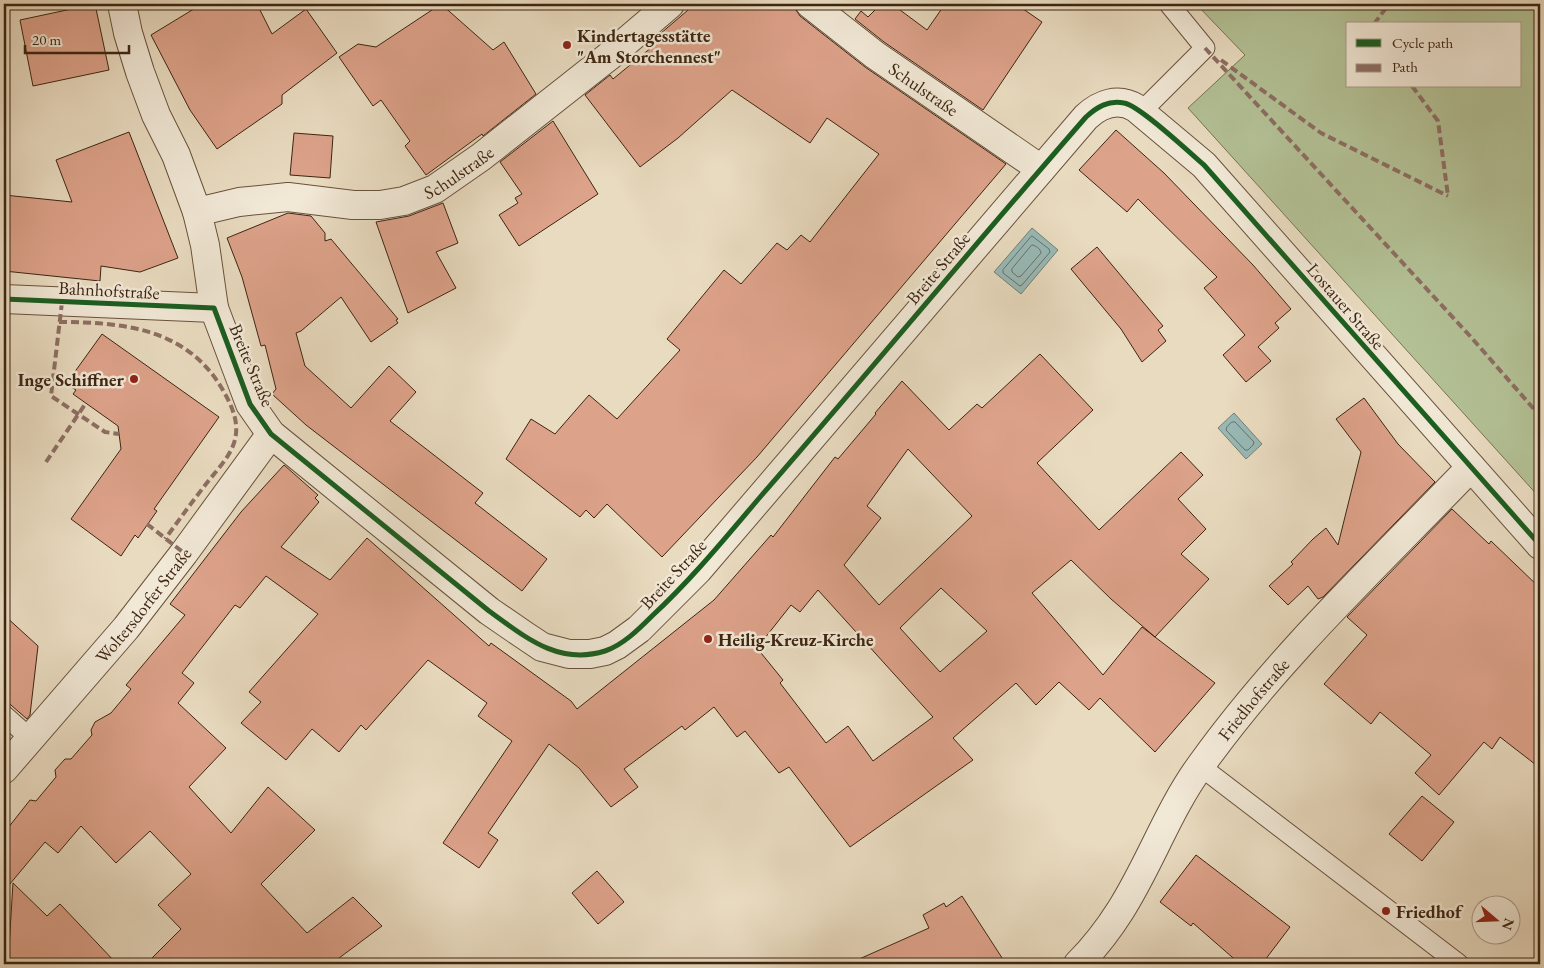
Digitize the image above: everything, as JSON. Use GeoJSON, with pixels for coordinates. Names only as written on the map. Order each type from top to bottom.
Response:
{"type":"FeatureCollection","features":[{"type":"Feature","properties":{"kind":"street","name":"Breite Straße"},"geometry":{"type":"LineString","coordinates":[[122,4],[128,33],[140,72],[156,115],[176,155],[197,212],[205,244],[214,308],[250,404],[271,434],[489,611],[542,647],[577,655],[605,651],[617,645],[639,629],[666,603],[698,570],[1041,169],[1093,111],[1104,104],[1129,107]]}},
{"type":"Feature","properties":{"kind":"street","name":"Schulstraße"},"geometry":{"type":"LineString","coordinates":[[197,212],[239,202],[288,198],[354,205],[380,205],[404,200],[435,189],[481,157],[608,58],[670,4]]}},
{"type":"Feature","properties":{"kind":"street","name":"Schulstraße"},"geometry":{"type":"LineString","coordinates":[[810,4],[875,55],[1041,169]]}},
{"type":"Feature","properties":{"kind":"street","name":"Lostauer Straße"},"geometry":{"type":"LineString","coordinates":[[1129,107],[1204,165],[1540,545]]}},
{"type":"Feature","properties":{"kind":"street","name":"Bahnhofstraße"},"geometry":{"type":"LineString","coordinates":[[4,299],[214,308]]}},
{"type":"Feature","properties":{"kind":"street","name":"Woltersdorfer Straße"},"geometry":{"type":"LineString","coordinates":[[4,768],[126,628],[184,553],[271,434]]}},
{"type":"Feature","properties":{"kind":"street","name":"Friedhofstraße"},"geometry":{"type":"LineString","coordinates":[[1078,964],[1121,910],[1180,798],[1200,766],[1232,723],[1280,665],[1471,467]]}},
{"type":"Feature","properties":{"kind":"lane"},"geometry":{"type":"LineString","coordinates":[[1129,107],[1204,48],[1169,4]]}},
{"type":"Feature","properties":{"kind":"lane"},"geometry":{"type":"LineString","coordinates":[[4,715],[30,738]]}},
{"type":"Feature","properties":{"kind":"lane"},"geometry":{"type":"LineString","coordinates":[[1200,766],[1460,964]]}},
{"type":"Feature","properties":{"kind":"green space"},"geometry":{"type":"Polygon","coordinates":[[[1196,4],[1540,4],[1540,498],[1188,108],[1245,55],[1196,4]]]}},
{"type":"Feature","properties":{"kind":"water"},"geometry":{"type":"Polygon","coordinates":[[[1032,228],[1058,250],[1021,294],[994,272],[1032,228]]]}},
{"type":"Feature","properties":{"kind":"water"},"geometry":{"type":"Polygon","coordinates":[[[1234,413],[1262,444],[1246,459],[1218,428],[1234,413]]]}},
{"type":"Feature","properties":{"kind":"building"},"geometry":{"type":"Polygon","coordinates":[[[95,4],[109,70],[33,86],[20,20],[95,4]]]}},
{"type":"Feature","properties":{"kind":"building"},"geometry":{"type":"Polygon","coordinates":[[[202,4],[257,4],[272,34],[306,9],[337,53],[282,95],[282,104],[217,149],[190,110],[151,35],[202,4]]]}},
{"type":"Feature","properties":{"kind":"building"},"geometry":{"type":"Polygon","coordinates":[[[441,4],[493,50],[504,42],[536,94],[483,136],[482,134],[426,175],[405,146],[410,141],[381,100],[373,106],[339,57],[358,44],[376,47],[441,4]]]}},
{"type":"Feature","properties":{"kind":"building"},"geometry":{"type":"Polygon","coordinates":[[[695,4],[795,4],[800,16],[865,67],[1006,164],[757,457],[662,557],[607,504],[594,518],[586,510],[580,517],[506,459],[531,419],[555,434],[589,395],[617,419],[680,350],[667,339],[724,270],[741,284],[777,243],[787,250],[801,235],[810,242],[879,154],[827,118],[810,143],[732,90],[678,138],[640,167],[585,95],[610,75],[613,79],[663,38],[660,34],[695,4]]]}},
{"type":"Feature","properties":{"kind":"building"},"geometry":{"type":"Polygon","coordinates":[[[881,4],[892,4],[927,30],[945,4],[1016,4],[1042,22],[983,110],[884,42],[855,19],[861,11],[868,17],[881,4]]]}},
{"type":"Feature","properties":{"kind":"building"},"geometry":{"type":"Polygon","coordinates":[[[553,121],[598,194],[519,246],[499,215],[518,203],[515,198],[522,194],[500,162],[553,121]]]}},
{"type":"Feature","properties":{"kind":"building"},"geometry":{"type":"Polygon","coordinates":[[[1116,130],[1164,173],[1253,265],[1291,309],[1275,323],[1279,328],[1258,347],[1271,361],[1246,382],[1223,355],[1245,335],[1204,288],[1217,277],[1138,199],[1127,212],[1079,170],[1116,130]]]}},
{"type":"Feature","properties":{"kind":"building"},"geometry":{"type":"Polygon","coordinates":[[[129,132],[178,258],[140,272],[101,266],[100,281],[4,271],[4,195],[72,202],[56,160],[129,132]]]}},
{"type":"Feature","properties":{"kind":"building"},"geometry":{"type":"Polygon","coordinates":[[[294,133],[333,136],[330,178],[290,175],[294,133]]]}},
{"type":"Feature","properties":{"kind":"building"},"geometry":{"type":"Polygon","coordinates":[[[443,203],[458,243],[436,252],[456,288],[408,313],[376,222],[409,216],[443,203]]]}},
{"type":"Feature","properties":{"kind":"building"},"geometry":{"type":"Polygon","coordinates":[[[288,213],[311,216],[325,233],[325,241],[331,239],[398,319],[396,320],[398,323],[371,342],[341,297],[301,331],[296,333],[305,366],[351,408],[389,366],[416,392],[390,421],[483,493],[475,503],[547,559],[522,591],[306,425],[272,394],[276,389],[265,345],[261,346],[242,277],[227,238],[288,213]]]}},
{"type":"Feature","properties":{"kind":"building"},"geometry":{"type":"Polygon","coordinates":[[[1097,247],[1163,326],[1158,330],[1166,341],[1142,362],[1121,329],[1071,269],[1097,247]]]}},
{"type":"Feature","properties":{"kind":"building"},"geometry":{"type":"Polygon","coordinates":[[[102,334],[219,417],[154,509],[157,511],[138,538],[135,535],[121,556],[71,519],[121,449],[118,426],[73,394],[76,390],[66,384],[102,334]]]}},
{"type":"Feature","properties":{"kind":"building"},"geometry":{"type":"Polygon","coordinates":[[[1040,354],[1093,410],[1037,463],[1099,530],[1181,452],[1203,475],[1178,499],[1206,529],[1181,554],[1209,579],[1155,637],[1215,683],[1155,752],[1100,698],[1089,710],[1059,682],[1036,705],[1016,683],[953,738],[973,760],[850,847],[789,767],[779,773],[745,731],[737,737],[714,707],[685,730],[682,726],[624,769],[638,787],[611,807],[579,768],[549,744],[488,833],[498,840],[479,868],[443,843],[512,741],[478,716],[487,703],[428,660],[366,730],[361,725],[339,752],[312,729],[286,760],[241,723],[261,702],[249,692],[318,614],[266,576],[240,608],[235,605],[182,673],[194,683],[178,703],[226,748],[189,787],[231,833],[268,787],[315,830],[261,884],[307,933],[353,897],[382,926],[331,964],[146,964],[181,929],[158,905],[191,874],[150,831],[116,863],[81,826],[58,853],[45,842],[4,891],[4,833],[30,800],[36,801],[56,777],[55,770],[65,759],[71,759],[92,735],[91,730],[95,722],[111,713],[131,689],[126,685],[185,615],[170,604],[241,512],[284,465],[318,495],[315,498],[319,502],[281,547],[330,580],[367,538],[489,646],[491,643],[571,701],[577,709],[714,600],[771,535],[773,537],[835,457],[838,459],[902,381],[949,430],[977,404],[982,408],[1040,354]],[[908,449],[867,506],[881,518],[844,565],[879,605],[972,516],[908,449]],[[1071,560],[1032,593],[1103,675],[1142,627],[1155,637],[1111,599],[1071,560]],[[941,588],[900,628],[940,672],[987,631],[941,588]],[[818,590],[800,612],[791,605],[757,648],[783,680],[780,683],[826,743],[848,726],[873,761],[933,717],[818,590]]]}},
{"type":"Feature","properties":{"kind":"building"},"geometry":{"type":"Polygon","coordinates":[[[1364,398],[1398,444],[1435,482],[1323,597],[1318,599],[1308,586],[1288,605],[1269,586],[1293,564],[1291,562],[1326,528],[1338,545],[1361,452],[1336,419],[1364,398]]]}},
{"type":"Feature","properties":{"kind":"building"},"geometry":{"type":"Polygon","coordinates":[[[1452,509],[1489,544],[1491,541],[1540,588],[1540,768],[1500,737],[1492,749],[1484,742],[1439,795],[1415,773],[1431,755],[1380,712],[1371,724],[1324,684],[1367,635],[1347,617],[1452,509]]]}},
{"type":"Feature","properties":{"kind":"building"},"geometry":{"type":"Polygon","coordinates":[[[4,615],[38,646],[30,715],[27,719],[4,699],[4,615]]]}},
{"type":"Feature","properties":{"kind":"building"},"geometry":{"type":"Polygon","coordinates":[[[1422,796],[1454,822],[1422,861],[1389,834],[1422,796]]]}},
{"type":"Feature","properties":{"kind":"building"},"geometry":{"type":"Polygon","coordinates":[[[1196,855],[1290,927],[1262,964],[1240,964],[1193,923],[1191,926],[1160,902],[1196,855]]]}},
{"type":"Feature","properties":{"kind":"building"},"geometry":{"type":"Polygon","coordinates":[[[597,871],[624,902],[598,924],[572,893],[597,871]]]}},
{"type":"Feature","properties":{"kind":"building"},"geometry":{"type":"Polygon","coordinates":[[[13,883],[47,916],[60,904],[117,964],[8,964],[13,883]]]}},
{"type":"Feature","properties":{"kind":"building"},"geometry":{"type":"Polygon","coordinates":[[[962,896],[1006,964],[848,964],[929,928],[923,915],[944,903],[946,907],[962,896]]]}},
{"type":"Feature","properties":{"kind":"marked path"},"geometry":{"type":"LineString","coordinates":[[1376,22],[1389,4]]}},
{"type":"Feature","properties":{"kind":"marked path"},"geometry":{"type":"LineString","coordinates":[[1205,48],[1470,336],[1540,416]]}},
{"type":"Feature","properties":{"kind":"marked path"},"geometry":{"type":"LineString","coordinates":[[1221,60],[1321,133],[1448,196]]}},
{"type":"Feature","properties":{"kind":"marked path"},"geometry":{"type":"LineString","coordinates":[[1413,88],[1438,121],[1448,196]]}},
{"type":"Feature","properties":{"kind":"marked path"},"geometry":{"type":"LineString","coordinates":[[62,302],[51,396],[105,432],[119,434]]}},
{"type":"Feature","properties":{"kind":"marked path"},"geometry":{"type":"LineString","coordinates":[[59,322],[108,324],[153,333],[174,342],[193,354],[210,371],[233,410],[236,436],[232,449],[165,539]]}},
{"type":"Feature","properties":{"kind":"marked path"},"geometry":{"type":"LineString","coordinates":[[46,462],[86,403]]}},
{"type":"Feature","properties":{"kind":"marked path"},"geometry":{"type":"LineString","coordinates":[[147,524],[184,553]]}},
{"type":"Feature","properties":{"kind":"cycle path"},"geometry":{"type":"LineString","coordinates":[[4,299],[214,308],[250,404],[271,434],[515,630],[542,646],[557,652],[572,655],[588,655],[605,651],[624,641],[681,587],[722,542],[1086,117],[1103,105],[1118,102],[1131,106],[1152,120],[1204,165],[1540,545]]}},
{"type":"Feature","properties":{"kind":"place","name":"Kindertagesstätte \"Am Storchennest\""},"geometry":{"type":"Point","coordinates":[567,45]}},
{"type":"Feature","properties":{"kind":"place","name":"Inge Schiffner"},"geometry":{"type":"Point","coordinates":[134,379]}},
{"type":"Feature","properties":{"kind":"place","name":"Heilig-Kreuz-Kirche"},"geometry":{"type":"Point","coordinates":[708,639]}},
{"type":"Feature","properties":{"kind":"place","name":"Friedhof"},"geometry":{"type":"Point","coordinates":[1386,911]}}]}
